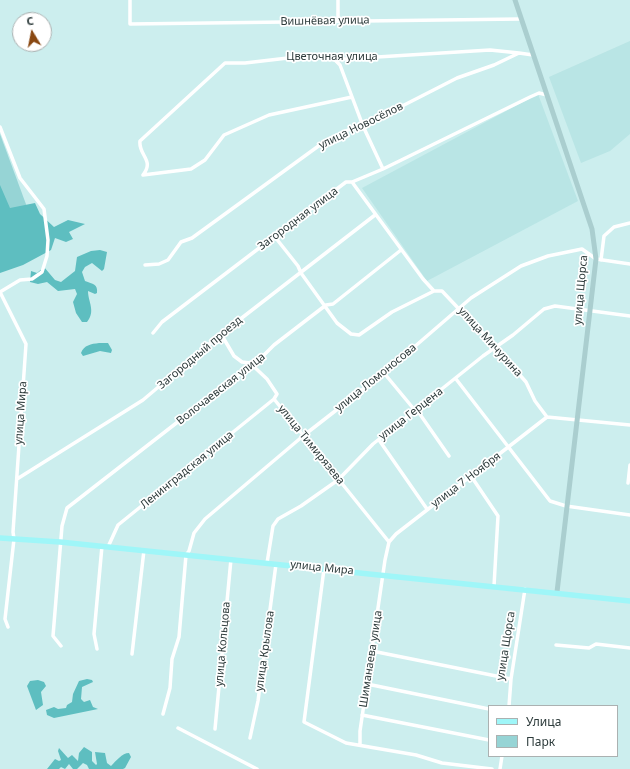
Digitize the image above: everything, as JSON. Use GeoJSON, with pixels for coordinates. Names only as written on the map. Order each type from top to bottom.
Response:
{"type":"FeatureCollection","features":[{"type":"Feature","properties":{"kind":"main road","name":"улица Мира"},"geometry":{"type":"LineString","coordinates":[[0,538],[105,546],[557,592],[630,601]]}},
{"type":"Feature","properties":{"kind":"street","name":"Вишнёвая улица"},"geometry":{"type":"LineString","coordinates":[[130,0],[130,24],[520,19]]}},
{"type":"Feature","properties":{"kind":"street"},"geometry":{"type":"LineString","coordinates":[[338,0],[338,21]]}},
{"type":"Feature","properties":{"kind":"street","name":"улица Щорса"},"geometry":{"type":"LineString","coordinates":[[514,0],[592,229],[598,260],[590,311],[557,592]]}},
{"type":"Feature","properties":{"kind":"street","name":"Цветочная улица"},"geometry":{"type":"LineString","coordinates":[[352,97],[269,115],[224,135],[205,160],[191,169],[143,175],[147,169],[147,160],[139,146],[140,141],[225,63],[245,63],[288,56],[345,59],[490,50],[519,53]]}},
{"type":"Feature","properties":{"kind":"street"},"geometry":{"type":"LineString","coordinates":[[519,53],[533,55]]}},
{"type":"Feature","properties":{"kind":"street","name":"улица Новосёлов"},"geometry":{"type":"LineString","coordinates":[[145,265],[159,264],[168,260],[181,242],[192,238],[324,142],[356,126],[363,126],[457,78],[494,65],[519,53]]}},
{"type":"Feature","properties":{"kind":"street"},"geometry":{"type":"LineString","coordinates":[[334,59],[340,65],[363,126],[383,169]]}},
{"type":"Feature","properties":{"kind":"street"},"geometry":{"type":"LineString","coordinates":[[340,65],[345,59]]}},
{"type":"Feature","properties":{"kind":"street","name":"Загородная улица"},"geometry":{"type":"LineString","coordinates":[[154,333],[162,322],[346,182],[352,182],[383,169],[530,97],[540,93],[547,95]]}},
{"type":"Feature","properties":{"kind":"street"},"geometry":{"type":"LineString","coordinates":[[0,128],[20,178],[44,209],[48,240],[47,256],[42,272],[32,279],[20,280],[0,292]]}},
{"type":"Feature","properties":{"kind":"street","name":"улица Мичурина"},"geometry":{"type":"LineString","coordinates":[[352,182],[401,250],[434,291],[442,291],[458,308],[461,308],[526,382],[535,401],[547,418]]}},
{"type":"Feature","properties":{"kind":"street","name":"Загородный проезд"},"geometry":{"type":"LineString","coordinates":[[17,480],[143,400],[182,369],[221,334],[375,215]]}},
{"type":"Feature","properties":{"kind":"street"},"geometry":{"type":"LineString","coordinates":[[630,223],[614,227],[604,236],[598,260],[630,264]]}},
{"type":"Feature","properties":{"kind":"street"},"geometry":{"type":"LineString","coordinates":[[275,237],[298,266],[301,273],[326,305],[337,323],[351,334],[359,335],[392,312],[434,291]]}},
{"type":"Feature","properties":{"kind":"street","name":"улица Ломоносова"},"geometry":{"type":"LineString","coordinates":[[162,714],[170,688],[172,658],[179,637],[186,555],[189,551],[194,533],[205,519],[303,436],[384,373],[483,290],[521,266],[548,256],[582,249],[598,260]]}},
{"type":"Feature","properties":{"kind":"street","name":"Волочаевская улица"},"geometry":{"type":"LineString","coordinates":[[61,646],[53,636],[60,542],[62,526],[67,508],[229,381],[252,367],[274,345],[326,305],[333,304],[401,250]]}},
{"type":"Feature","properties":{"kind":"street","name":"улица Мира"},"geometry":{"type":"LineString","coordinates":[[0,292],[26,344],[13,532],[14,539]]}},
{"type":"Feature","properties":{"kind":"street","name":"улица Герцена"},"geometry":{"type":"LineString","coordinates":[[267,563],[273,526],[278,519],[301,506],[338,480],[379,440],[544,309],[555,306],[630,316]]}},
{"type":"Feature","properties":{"kind":"street","name":"улица Тимирязева"},"geometry":{"type":"LineString","coordinates":[[221,334],[234,356],[242,362],[250,363],[252,367],[267,379],[277,394],[274,399],[389,542]]}},
{"type":"Feature","properties":{"kind":"street"},"geometry":{"type":"LineString","coordinates":[[384,373],[413,408],[417,410],[449,456]]}},
{"type":"Feature","properties":{"kind":"street"},"geometry":{"type":"LineString","coordinates":[[456,379],[550,501],[566,506],[630,514]]}},
{"type":"Feature","properties":{"kind":"street","name":"Ленинградская улица"},"geometry":{"type":"LineString","coordinates":[[97,649],[94,634],[105,546],[118,525],[274,399]]}},
{"type":"Feature","properties":{"kind":"street"},"geometry":{"type":"LineString","coordinates":[[547,418],[630,426]]}},
{"type":"Feature","properties":{"kind":"street","name":"улица 7 Ноября"},"geometry":{"type":"LineString","coordinates":[[389,542],[396,534],[547,418]]}},
{"type":"Feature","properties":{"kind":"street"},"geometry":{"type":"LineString","coordinates":[[379,440],[428,509]]}},
{"type":"Feature","properties":{"kind":"street"},"geometry":{"type":"LineString","coordinates":[[628,483],[630,465]]}},
{"type":"Feature","properties":{"kind":"street"},"geometry":{"type":"LineString","coordinates":[[470,476],[498,516],[494,586]]}},
{"type":"Feature","properties":{"kind":"street"},"geometry":{"type":"LineString","coordinates":[[8,627],[5,619],[14,539]]}},
{"type":"Feature","properties":{"kind":"street"},"geometry":{"type":"LineString","coordinates":[[383,575],[389,542]]}},
{"type":"Feature","properties":{"kind":"street"},"geometry":{"type":"LineString","coordinates":[[132,654],[144,550]]}},
{"type":"Feature","properties":{"kind":"street","name":"улица Кольцова"},"geometry":{"type":"LineString","coordinates":[[215,729],[231,559]]}},
{"type":"Feature","properties":{"kind":"street","name":"улица Крылова"},"geometry":{"type":"LineString","coordinates":[[250,738],[258,701],[276,564]]}},
{"type":"Feature","properties":{"kind":"street"},"geometry":{"type":"LineString","coordinates":[[324,568],[304,722],[346,743],[360,744],[416,755],[442,762],[492,769]]}},
{"type":"Feature","properties":{"kind":"street","name":"Шиманаева улица"},"geometry":{"type":"LineString","coordinates":[[360,744],[362,715],[383,575]]}},
{"type":"Feature","properties":{"kind":"street","name":"улица Щорса"},"geometry":{"type":"LineString","coordinates":[[509,705],[511,679],[525,589]]}},
{"type":"Feature","properties":{"kind":"street"},"geometry":{"type":"LineString","coordinates":[[556,645],[589,648],[596,644],[630,648]]}},
{"type":"Feature","properties":{"kind":"street"},"geometry":{"type":"LineString","coordinates":[[372,651],[511,679]]}},
{"type":"Feature","properties":{"kind":"street"},"geometry":{"type":"LineString","coordinates":[[367,684],[488,708]]}},
{"type":"Feature","properties":{"kind":"street"},"geometry":{"type":"LineString","coordinates":[[362,715],[488,740]]}},
{"type":"Feature","properties":{"kind":"street"},"geometry":{"type":"LineString","coordinates":[[178,728],[257,769]]}},
{"type":"Feature","properties":{"kind":"street"},"geometry":{"type":"LineString","coordinates":[[500,769],[502,757]]}},
{"type":"Feature","properties":{"kind":"shaded area"},"geometry":{"type":"Polygon","coordinates":[[[630,41],[630,134],[610,151],[581,163],[549,77],[630,41]]]}},
{"type":"Feature","properties":{"kind":"shaded area"},"geometry":{"type":"Polygon","coordinates":[[[538,94],[578,201],[427,281],[362,188],[538,94]]]}},
{"type":"Feature","properties":{"kind":"shaded area"},"geometry":{"type":"Polygon","coordinates":[[[0,185],[10,208],[35,203],[40,214],[54,227],[68,220],[85,224],[69,232],[73,239],[66,242],[55,238],[51,250],[23,265],[0,273],[0,185]]]}},
{"type":"Feature","properties":{"kind":"shaded area"},"geometry":{"type":"Polygon","coordinates":[[[100,250],[107,252],[104,269],[102,271],[92,263],[85,267],[82,272],[85,281],[96,286],[97,288],[97,293],[95,294],[88,291],[91,314],[87,322],[82,322],[76,313],[73,302],[77,294],[75,289],[58,291],[47,282],[38,284],[30,282],[31,271],[37,273],[44,267],[55,280],[61,282],[75,271],[77,257],[91,251],[100,250]]]}},
{"type":"Feature","properties":{"kind":"shaded area"},"geometry":{"type":"Polygon","coordinates":[[[108,343],[112,350],[111,353],[100,351],[83,356],[81,353],[82,350],[91,344],[108,343]]]}},
{"type":"Feature","properties":{"kind":"shaded area"},"geometry":{"type":"Polygon","coordinates":[[[87,679],[92,680],[93,682],[82,687],[81,699],[84,702],[90,700],[93,707],[98,709],[54,718],[47,715],[46,710],[54,707],[58,709],[66,708],[67,705],[72,702],[73,694],[79,681],[87,679]]]}},
{"type":"Feature","properties":{"kind":"shaded area"},"geometry":{"type":"Polygon","coordinates":[[[38,680],[44,682],[46,686],[41,692],[43,705],[36,710],[27,686],[30,681],[38,680]]]}},
{"type":"Feature","properties":{"kind":"shaded area"},"geometry":{"type":"Polygon","coordinates":[[[84,747],[92,752],[92,761],[96,765],[95,752],[105,753],[107,763],[111,766],[126,753],[129,753],[131,757],[123,769],[89,769],[87,765],[83,763],[77,769],[73,769],[69,764],[65,769],[61,767],[59,769],[47,769],[55,759],[59,761],[61,760],[58,751],[59,748],[68,758],[72,755],[78,761],[79,753],[84,747]]]}},
{"type":"Feature","properties":{"kind":"green space"},"geometry":{"type":"Polygon","coordinates":[[[0,134],[40,242],[0,261],[0,134]]]}}]}
